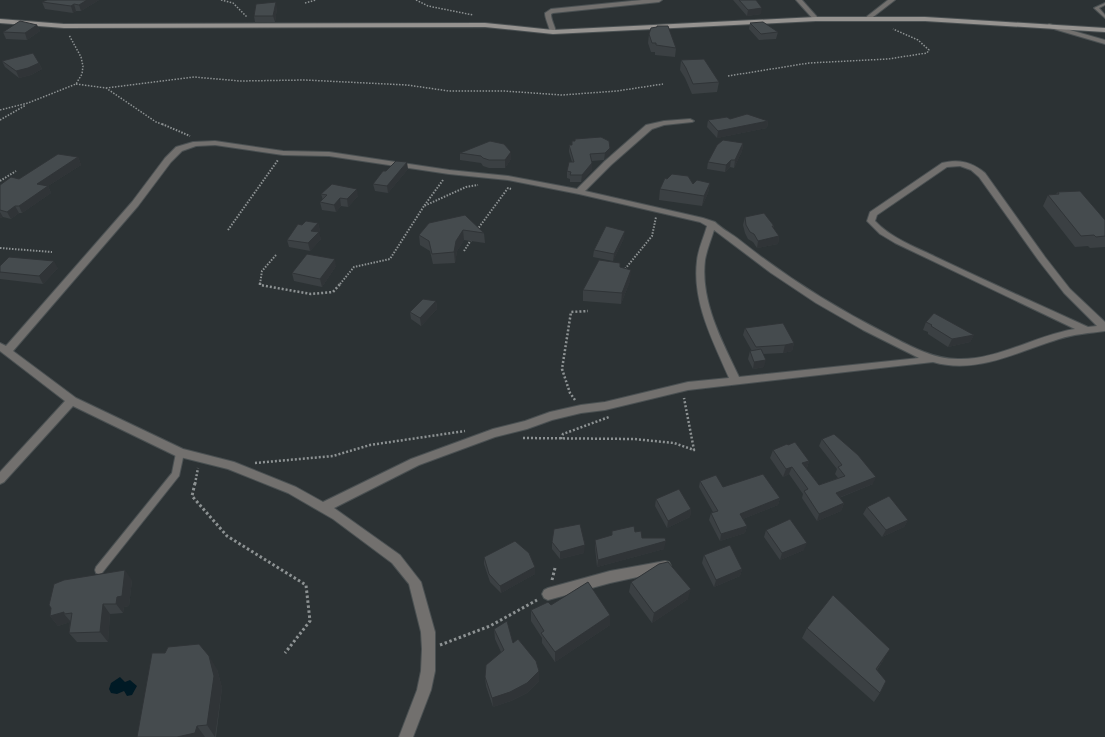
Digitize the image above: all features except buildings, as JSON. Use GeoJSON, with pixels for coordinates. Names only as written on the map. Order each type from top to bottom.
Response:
{"type":"FeatureCollection","features":[{"type":"Feature","properties":{"kind":"street"},"geometry":{"type":"LineString","coordinates":[[553,32],[551,22],[548,18],[548,13],[551,12],[659,0]]}},
{"type":"Feature","properties":{"kind":"street"},"geometry":{"type":"LineString","coordinates":[[799,0],[816,19]]}},
{"type":"Feature","properties":{"kind":"street"},"geometry":{"type":"LineString","coordinates":[[867,19],[892,0]]}},
{"type":"Feature","properties":{"kind":"street"},"geometry":{"type":"LineString","coordinates":[[0,21],[64,26],[485,25],[553,32],[816,19],[867,19],[975,21],[1105,30]]}},
{"type":"Feature","properties":{"kind":"street"},"geometry":{"type":"LineString","coordinates":[[1049,26],[1105,42]]}},
{"type":"Feature","properties":{"kind":"street"},"geometry":{"type":"LineString","coordinates":[[579,192],[608,163],[649,127],[664,123],[690,121]]}},
{"type":"Feature","properties":{"kind":"street"},"geometry":{"type":"LineString","coordinates":[[406,737],[424,690],[428,671],[429,649],[428,632],[415,582],[396,559],[323,508],[292,490],[230,465],[180,453],[72,401],[20,362],[4,348],[135,204],[168,160],[179,149],[200,143],[215,143],[283,153],[329,154],[449,172],[508,178],[658,209],[703,220],[712,224],[760,261],[816,299],[858,324],[900,345],[934,359],[957,363],[980,361],[1062,334],[1105,328]]}},
{"type":"Feature","properties":{"kind":"street"},"geometry":{"type":"LineString","coordinates":[[1087,330],[891,238],[878,230],[871,221],[873,214],[945,165],[954,162],[966,164],[974,168],[982,175],[1042,259],[1067,291],[1105,328]]}},
{"type":"Feature","properties":{"kind":"street"},"geometry":{"type":"LineString","coordinates":[[712,224],[701,259],[701,285],[707,312],[736,380]]}},
{"type":"Feature","properties":{"kind":"street"},"geometry":{"type":"LineString","coordinates":[[323,508],[415,462],[493,433],[527,426],[550,416],[581,409],[605,406],[682,388],[736,380],[934,359]]}},
{"type":"Feature","properties":{"kind":"street"},"geometry":{"type":"LineString","coordinates":[[0,479],[72,401]]}},
{"type":"Feature","properties":{"kind":"street"},"geometry":{"type":"LineString","coordinates":[[548,594],[610,577],[668,566]]}},
{"type":"Feature","properties":{"kind":"lane"},"geometry":{"type":"LineString","coordinates":[[1105,4],[1096,8],[1105,17]]}},
{"type":"Feature","properties":{"kind":"lane"},"geometry":{"type":"LineString","coordinates":[[99,570],[176,474],[180,453]]}},
{"type":"Feature","properties":{"kind":"path"},"geometry":{"type":"LineString","coordinates":[[221,0],[232,4],[242,11],[248,18],[247,20]]}},
{"type":"Feature","properties":{"kind":"path"},"geometry":{"type":"LineString","coordinates":[[305,3],[316,0]]}},
{"type":"Feature","properties":{"kind":"path"},"geometry":{"type":"LineString","coordinates":[[416,0],[428,6],[473,15]]}},
{"type":"Feature","properties":{"kind":"path"},"geometry":{"type":"LineString","coordinates":[[64,26],[74,48],[83,60],[83,70],[76,84]]}},
{"type":"Feature","properties":{"kind":"path"},"geometry":{"type":"LineString","coordinates":[[728,76],[760,72],[790,65],[906,57],[927,53],[929,50],[925,44],[916,39],[889,28]]}},
{"type":"Feature","properties":{"kind":"path"},"geometry":{"type":"LineString","coordinates":[[0,110],[28,103],[76,84],[106,88],[194,77],[240,81],[305,80],[407,85],[449,91],[504,90],[562,95],[617,91],[663,84]]}},
{"type":"Feature","properties":{"kind":"path"},"geometry":{"type":"LineString","coordinates":[[106,88],[156,122],[188,135],[200,143]]}},
{"type":"Feature","properties":{"kind":"path"},"geometry":{"type":"LineString","coordinates":[[0,120],[28,103]]}},
{"type":"Feature","properties":{"kind":"path"},"geometry":{"type":"LineString","coordinates":[[0,110],[8,116]]}},
{"type":"Feature","properties":{"kind":"path"},"geometry":{"type":"LineString","coordinates":[[228,230],[283,153]]}},
{"type":"Feature","properties":{"kind":"path"},"geometry":{"type":"LineString","coordinates":[[0,181],[16,171]]}},
{"type":"Feature","properties":{"kind":"path"},"geometry":{"type":"LineString","coordinates":[[276,255],[262,271],[260,285],[311,294],[333,292],[354,267],[390,259],[424,206],[449,172]]}},
{"type":"Feature","properties":{"kind":"path"},"geometry":{"type":"LineString","coordinates":[[424,206],[466,187],[481,185]]}},
{"type":"Feature","properties":{"kind":"path"},"geometry":{"type":"LineString","coordinates":[[502,187],[516,190]]}},
{"type":"Feature","properties":{"kind":"path"},"geometry":{"type":"LineString","coordinates":[[476,233],[508,188]]}},
{"type":"Feature","properties":{"kind":"path"},"geometry":{"type":"LineString","coordinates":[[625,269],[652,236],[658,209]]}},
{"type":"Feature","properties":{"kind":"path"},"geometry":{"type":"LineString","coordinates":[[464,251],[472,239]]}},
{"type":"Feature","properties":{"kind":"path"},"geometry":{"type":"LineString","coordinates":[[0,248],[52,252]]}},
{"type":"Feature","properties":{"kind":"path"},"geometry":{"type":"LineString","coordinates":[[581,409],[570,393],[562,369],[571,312],[588,311]]}},
{"type":"Feature","properties":{"kind":"path"},"geometry":{"type":"LineString","coordinates":[[518,438],[634,439],[674,443],[694,450],[682,388]]}},
{"type":"Feature","properties":{"kind":"path"},"geometry":{"type":"LineString","coordinates":[[254,463],[333,456],[370,445],[458,431],[472,432]]}},
{"type":"Feature","properties":{"kind":"path"},"geometry":{"type":"LineString","coordinates":[[200,458],[192,496],[228,536],[306,585],[310,621],[285,653]]}},
{"type":"Feature","properties":{"kind":"path"},"geometry":{"type":"LineString","coordinates":[[429,649],[490,626],[548,594],[556,568]]}},
{"type":"Feature","properties":{"kind":"water"},"geometry":{"type":"Polygon","coordinates":[[[120,677],[125,682],[130,680],[137,686],[132,695],[127,696],[124,691],[117,694],[111,693],[109,689],[111,683],[120,677]]]}}]}
